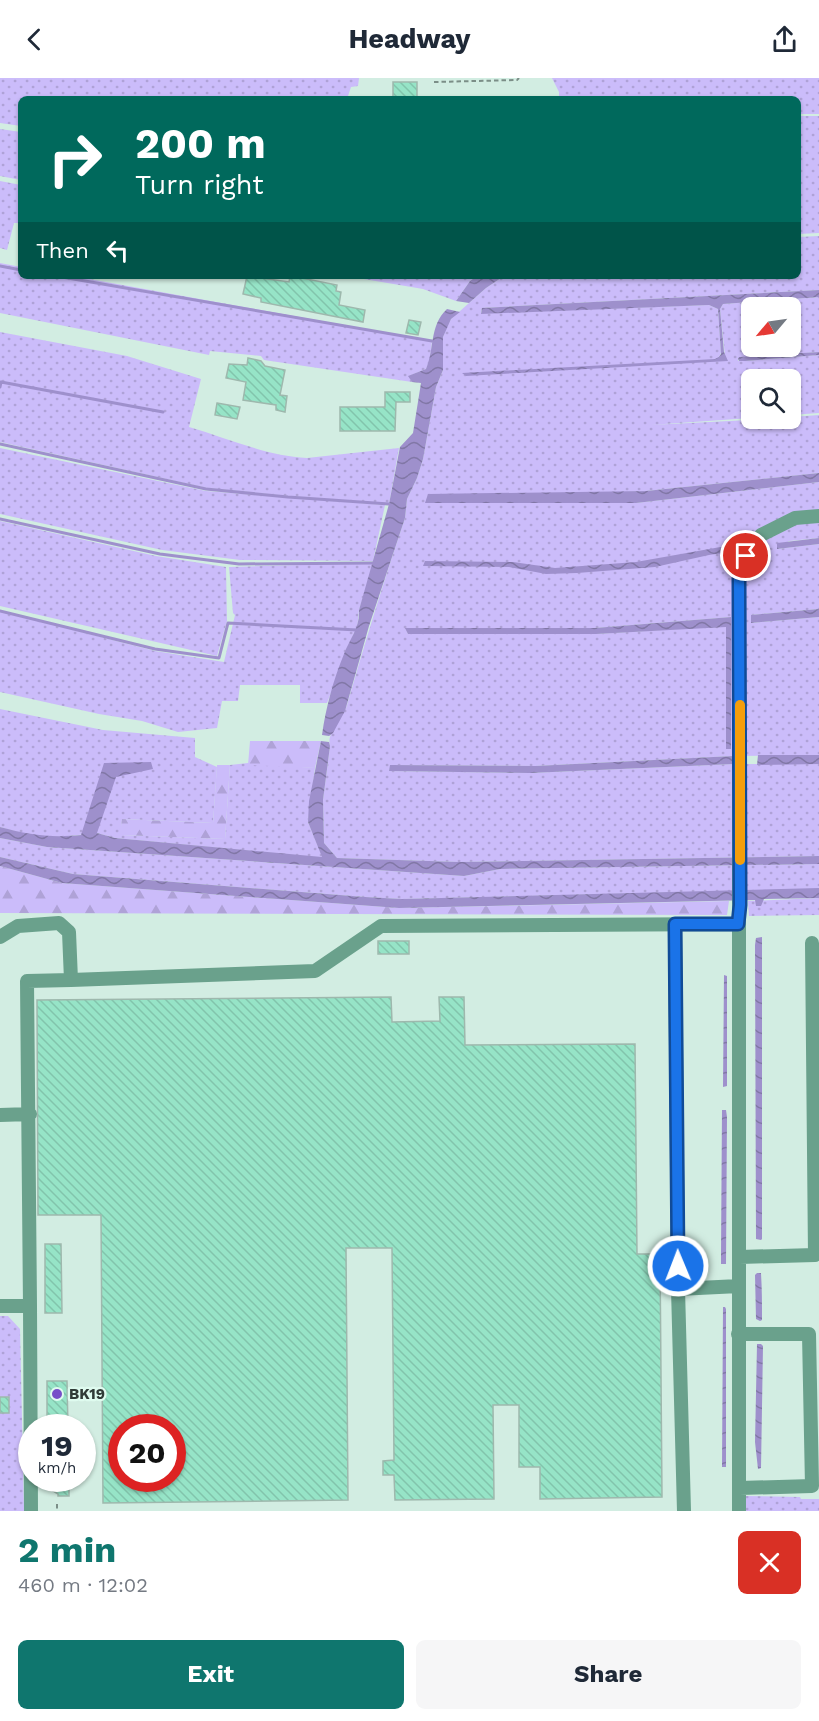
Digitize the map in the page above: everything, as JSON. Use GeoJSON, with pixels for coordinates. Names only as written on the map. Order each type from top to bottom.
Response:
{"type":"FeatureCollection","features":[{"type":"Feature","properties":{"kind":"lane"},"geometry":{"type":"LineString","coordinates":[[739,1511],[739,579],[746,556],[761,535],[795,518],[819,516]]}},
{"type":"Feature","properties":{"kind":"lane"},"geometry":{"type":"LineString","coordinates":[[0,937],[18,926],[58,923],[69,932],[71,980]]}},
{"type":"Feature","properties":{"kind":"lane"},"geometry":{"type":"LineString","coordinates":[[675,924],[678,1289],[684,1511]]}},
{"type":"Feature","properties":{"kind":"lane"},"geometry":{"type":"LineString","coordinates":[[30,1511],[30,1114],[27,981],[315,971],[381,926],[738,924]]}},
{"type":"Feature","properties":{"kind":"lane"},"geometry":{"type":"LineString","coordinates":[[740,1257],[815,1255],[816,1104],[812,943]]}},
{"type":"Feature","properties":{"kind":"lane"},"geometry":{"type":"LineString","coordinates":[[0,1115],[30,1114]]}},
{"type":"Feature","properties":{"kind":"lane"},"geometry":{"type":"LineString","coordinates":[[678,1289],[739,1286]]}},
{"type":"Feature","properties":{"kind":"lane"},"geometry":{"type":"LineString","coordinates":[[0,1306],[30,1306]]}},
{"type":"Feature","properties":{"kind":"lane"},"geometry":{"type":"LineString","coordinates":[[738,1334],[809,1334],[815,1396],[812,1486],[740,1488]]}},
{"type":"Feature","properties":{"kind":"path"},"geometry":{"type":"LineString","coordinates":[[434,82],[517,80],[519,78]]}},
{"type":"Feature","properties":{"kind":"path"},"geometry":{"type":"LineString","coordinates":[[57,1504],[57,1511]]}},
{"type":"Feature","properties":{"kind":"green space"},"geometry":{"type":"Polygon","coordinates":[[[0,78],[359,78],[358,86],[351,87],[348,96],[18,96],[18,126],[0,123],[0,78]]]}},
{"type":"Feature","properties":{"kind":"green space"},"geometry":{"type":"Polygon","coordinates":[[[552,78],[819,78],[819,114],[801,114],[801,96],[559,96],[552,78]]]}},
{"type":"Feature","properties":{"kind":"green space"},"geometry":{"type":"Polygon","coordinates":[[[801,116],[819,116],[819,233],[801,234],[801,116]]]}},
{"type":"Feature","properties":{"kind":"green space"},"geometry":{"type":"Polygon","coordinates":[[[0,129],[18,132],[18,179],[0,176],[0,129]]]}},
{"type":"Feature","properties":{"kind":"green space"},"geometry":{"type":"Polygon","coordinates":[[[0,181],[18,184],[18,223],[14,223],[7,250],[0,248],[0,181]]]}},
{"type":"Feature","properties":{"kind":"green space"},"geometry":{"type":"Polygon","coordinates":[[[819,236],[819,290],[482,308],[481,313],[709,305],[718,309],[721,352],[719,358],[725,356],[720,309],[723,304],[741,303],[741,357],[752,357],[738,358],[738,361],[819,355],[819,413],[801,414],[801,369],[741,369],[741,419],[650,425],[741,420],[741,429],[801,429],[801,416],[819,415],[819,473],[646,491],[425,503],[636,503],[819,482],[819,538],[789,541],[777,549],[819,544],[819,609],[751,615],[751,623],[819,617],[819,755],[733,756],[535,766],[391,765],[389,771],[530,773],[734,764],[819,764],[819,856],[459,862],[337,858],[324,843],[323,800],[330,736],[347,705],[405,518],[407,499],[423,459],[436,387],[443,370],[443,337],[451,319],[500,279],[801,279],[801,237],[819,236]],[[731,617],[595,628],[406,628],[408,634],[596,634],[726,626],[726,748],[731,749],[731,617]]]}},
{"type":"Feature","properties":{"kind":"green space"},"geometry":{"type":"Polygon","coordinates":[[[0,263],[18,266],[18,279],[90,279],[432,341],[430,360],[426,369],[409,376],[412,382],[264,360],[261,356],[210,351],[209,355],[0,313],[0,263]]]}},
{"type":"Feature","properties":{"kind":"green space"},"geometry":{"type":"Polygon","coordinates":[[[364,279],[473,279],[456,301],[423,289],[364,279]]]}},
{"type":"Feature","properties":{"kind":"green space"},"geometry":{"type":"Polygon","coordinates":[[[819,297],[819,352],[801,353],[801,298],[819,297]]]}},
{"type":"Feature","properties":{"kind":"green space"},"geometry":{"type":"Polygon","coordinates":[[[0,332],[127,356],[201,379],[189,427],[262,450],[307,458],[399,448],[389,504],[207,488],[0,442],[0,332]]]}},
{"type":"Feature","properties":{"kind":"green space"},"geometry":{"type":"Polygon","coordinates":[[[0,448],[206,491],[385,505],[373,561],[240,560],[162,550],[0,514],[0,448]]]}},
{"type":"Feature","properties":{"kind":"green space"},"geometry":{"type":"Polygon","coordinates":[[[0,521],[156,556],[226,567],[227,621],[217,656],[0,606],[0,521]]]}},
{"type":"Feature","properties":{"kind":"green space"},"geometry":{"type":"Polygon","coordinates":[[[374,563],[359,610],[357,630],[327,703],[300,703],[300,685],[240,685],[238,701],[222,701],[217,728],[178,732],[142,721],[0,692],[0,611],[155,651],[224,662],[235,615],[229,567],[374,563]]]}},
{"type":"Feature","properties":{"kind":"green space"},"geometry":{"type":"Polygon","coordinates":[[[0,709],[103,730],[195,738],[195,757],[217,767],[213,823],[122,819],[121,835],[225,839],[230,765],[248,763],[315,768],[308,822],[323,858],[115,838],[97,833],[59,837],[28,835],[0,827],[0,709]]]}},
{"type":"Feature","properties":{"kind":"green space"},"geometry":{"type":"Polygon","coordinates":[[[250,741],[321,741],[315,768],[248,765],[250,741]]]}},
{"type":"Feature","properties":{"kind":"green space"},"geometry":{"type":"Polygon","coordinates":[[[217,765],[230,765],[225,839],[120,835],[122,819],[213,823],[217,765]]]}},
{"type":"Feature","properties":{"kind":"green space"},"geometry":{"type":"Polygon","coordinates":[[[0,838],[47,847],[464,876],[500,869],[819,864],[819,889],[402,899],[365,897],[73,874],[0,857],[0,838]]]}},
{"type":"Feature","properties":{"kind":"green space"},"geometry":{"type":"Polygon","coordinates":[[[0,866],[62,883],[399,908],[729,901],[727,915],[0,913],[0,866]]]}},
{"type":"Feature","properties":{"kind":"green space"},"geometry":{"type":"Polygon","coordinates":[[[819,898],[819,915],[749,916],[748,901],[819,898]]]}},
{"type":"Feature","properties":{"kind":"green space"},"geometry":{"type":"Polygon","coordinates":[[[0,1316],[8,1316],[20,1329],[22,1414],[18,1414],[18,1492],[24,1492],[24,1511],[0,1511],[0,1316]]]}},
{"type":"Feature","properties":{"kind":"green space"},"geometry":{"type":"Polygon","coordinates":[[[745,1496],[819,1499],[819,1511],[745,1511],[745,1496]]]}},
{"type":"Feature","properties":{"kind":"water"},"geometry":{"type":"Polygon","coordinates":[[[473,279],[500,279],[469,303],[456,301],[473,279]]]}},
{"type":"Feature","properties":{"kind":"water"},"geometry":{"type":"Polygon","coordinates":[[[819,290],[819,297],[741,297],[741,303],[723,304],[720,309],[724,352],[728,361],[466,376],[462,373],[715,359],[721,354],[718,309],[709,305],[481,314],[482,308],[819,290]]]}},
{"type":"Feature","properties":{"kind":"water"},"geometry":{"type":"Polygon","coordinates":[[[447,309],[460,312],[451,319],[443,337],[443,370],[436,387],[423,459],[407,499],[405,518],[369,626],[345,711],[333,733],[329,736],[322,735],[333,684],[358,622],[359,610],[389,504],[400,447],[413,433],[421,383],[412,382],[408,376],[426,369],[437,323],[447,309]]]}},
{"type":"Feature","properties":{"kind":"water"},"geometry":{"type":"Polygon","coordinates":[[[819,352],[819,355],[801,356],[801,353],[819,352]]]}},
{"type":"Feature","properties":{"kind":"water"},"geometry":{"type":"Polygon","coordinates":[[[741,357],[794,357],[739,361],[741,357]]]}},
{"type":"Feature","properties":{"kind":"water"},"geometry":{"type":"Polygon","coordinates":[[[819,473],[819,482],[636,503],[425,503],[428,494],[646,491],[819,473]]]}},
{"type":"Feature","properties":{"kind":"water"},"geometry":{"type":"Polygon","coordinates":[[[819,538],[819,544],[777,549],[777,543],[819,538]]]}},
{"type":"Feature","properties":{"kind":"water"},"geometry":{"type":"Polygon","coordinates":[[[735,546],[736,551],[655,567],[577,573],[546,574],[509,567],[423,566],[425,561],[513,562],[555,568],[636,562],[735,546]]]}},
{"type":"Feature","properties":{"kind":"water"},"geometry":{"type":"Polygon","coordinates":[[[819,609],[819,617],[751,623],[751,615],[819,609]]]}},
{"type":"Feature","properties":{"kind":"water"},"geometry":{"type":"Polygon","coordinates":[[[731,617],[731,749],[726,749],[726,627],[596,634],[408,634],[405,628],[595,628],[731,617]]]}},
{"type":"Feature","properties":{"kind":"water"},"geometry":{"type":"Polygon","coordinates":[[[321,741],[329,742],[330,746],[323,800],[324,843],[337,858],[459,862],[819,856],[819,864],[500,869],[464,876],[47,847],[0,838],[0,827],[40,835],[81,835],[104,763],[151,762],[153,769],[116,777],[97,833],[115,838],[322,857],[308,822],[309,801],[321,741]]]}},
{"type":"Feature","properties":{"kind":"water"},"geometry":{"type":"Polygon","coordinates":[[[758,755],[819,755],[819,764],[757,765],[758,755]]]}},
{"type":"Feature","properties":{"kind":"water"},"geometry":{"type":"Polygon","coordinates":[[[733,756],[734,764],[530,773],[389,771],[390,765],[535,766],[733,756]]]}},
{"type":"Feature","properties":{"kind":"water"},"geometry":{"type":"Polygon","coordinates":[[[0,857],[73,874],[402,899],[819,888],[819,898],[764,899],[761,906],[756,906],[755,900],[399,908],[62,883],[0,866],[0,857]]]}},
{"type":"Feature","properties":{"kind":"water"},"geometry":{"type":"Polygon","coordinates":[[[762,937],[761,1240],[756,1239],[755,945],[756,938],[762,937]]]}},
{"type":"Feature","properties":{"kind":"water"},"geometry":{"type":"Polygon","coordinates":[[[724,975],[727,976],[727,1086],[723,1087],[724,975]]]}},
{"type":"Feature","properties":{"kind":"water"},"geometry":{"type":"Polygon","coordinates":[[[722,1110],[726,1110],[727,1117],[726,1264],[721,1264],[722,1110]]]}},
{"type":"Feature","properties":{"kind":"water"},"geometry":{"type":"Polygon","coordinates":[[[761,1273],[762,1320],[760,1321],[756,1319],[755,1275],[761,1273]]]}},
{"type":"Feature","properties":{"kind":"water"},"geometry":{"type":"Polygon","coordinates":[[[723,1307],[726,1309],[726,1467],[722,1467],[723,1307]]]}},
{"type":"Feature","properties":{"kind":"water"},"geometry":{"type":"Polygon","coordinates":[[[757,1344],[763,1346],[761,1468],[758,1469],[755,1442],[757,1344]]]}},
{"type":"Feature","properties":{"kind":"building"},"geometry":{"type":"Polygon","coordinates":[[[393,82],[417,82],[417,96],[393,96],[393,82]]]}},
{"type":"Feature","properties":{"kind":"building"},"geometry":{"type":"Polygon","coordinates":[[[246,279],[289,282],[290,279],[307,279],[337,285],[336,291],[341,292],[339,305],[365,310],[363,322],[261,302],[261,298],[243,294],[246,279]]]}},
{"type":"Feature","properties":{"kind":"building"},"geometry":{"type":"Polygon","coordinates":[[[409,320],[421,322],[418,335],[406,333],[409,320]]]}},
{"type":"Feature","properties":{"kind":"building"},"geometry":{"type":"Polygon","coordinates":[[[248,358],[261,361],[265,366],[285,370],[280,395],[287,396],[285,412],[276,410],[276,405],[243,400],[246,382],[226,378],[229,364],[247,365],[248,358]]]}},
{"type":"Feature","properties":{"kind":"building"},"geometry":{"type":"Polygon","coordinates":[[[385,392],[410,392],[410,402],[396,402],[395,431],[340,431],[340,407],[385,407],[385,392]]]}},
{"type":"Feature","properties":{"kind":"building"},"geometry":{"type":"Polygon","coordinates":[[[217,403],[240,407],[237,419],[215,415],[217,403]]]}},
{"type":"Feature","properties":{"kind":"building"},"geometry":{"type":"Polygon","coordinates":[[[378,941],[409,941],[409,954],[378,954],[378,941]]]}},
{"type":"Feature","properties":{"kind":"building"},"geometry":{"type":"Polygon","coordinates":[[[391,997],[392,1022],[440,1021],[439,997],[464,997],[465,1045],[635,1044],[637,1254],[660,1254],[662,1497],[540,1499],[540,1467],[519,1467],[519,1405],[493,1405],[494,1499],[395,1500],[394,1475],[383,1475],[383,1461],[394,1460],[392,1248],[346,1248],[348,1500],[103,1503],[101,1215],[38,1215],[37,1000],[391,997]]]}},
{"type":"Feature","properties":{"kind":"building"},"geometry":{"type":"Polygon","coordinates":[[[45,1244],[61,1244],[62,1313],[45,1313],[45,1244]]]}},
{"type":"Feature","properties":{"kind":"building","name":"BK19"},"geometry":{"type":"Polygon","coordinates":[[[47,1381],[67,1381],[68,1414],[47,1414],[47,1381]]]}},
{"type":"Feature","properties":{"kind":"building"},"geometry":{"type":"Polygon","coordinates":[[[0,1397],[9,1397],[9,1413],[0,1413],[0,1397]]]}},
{"type":"Feature","properties":{"kind":"building"},"geometry":{"type":"Polygon","coordinates":[[[55,1492],[69,1492],[69,1496],[58,1496],[55,1492]]]}},
{"type":"Feature","properties":{"kind":"waterway"},"geometry":{"type":"LineString","coordinates":[[0,266],[18,269]]}},
{"type":"Feature","properties":{"kind":"waterway"},"geometry":{"type":"LineString","coordinates":[[73,279],[432,341]]}},
{"type":"Feature","properties":{"kind":"waterway"},"geometry":{"type":"LineString","coordinates":[[0,387],[1,382],[163,412]]}},
{"type":"Feature","properties":{"kind":"waterway"},"geometry":{"type":"LineString","coordinates":[[0,444],[206,489],[389,504]]}},
{"type":"Feature","properties":{"kind":"waterway"},"geometry":{"type":"LineString","coordinates":[[0,519],[160,554],[239,564],[374,563]]}},
{"type":"Feature","properties":{"kind":"waterway"},"geometry":{"type":"LineString","coordinates":[[0,611],[155,649],[219,658],[228,623],[357,630]]}},
{"type":"Feature","properties":{"kind":"slow traffic"},"geometry":{"type":"LineString","coordinates":[[740,705],[740,860]]}},
{"type":"Feature","properties":{"kind":"place","name":"BK19"},"geometry":{"type":"Point","coordinates":[57,1394]}},
{"type":"Feature","properties":{"kind":"route"},"geometry":{"type":"LineString","coordinates":[[678,1266],[675,924],[738,924],[740,905],[739,579],[746,556]]}}]}
